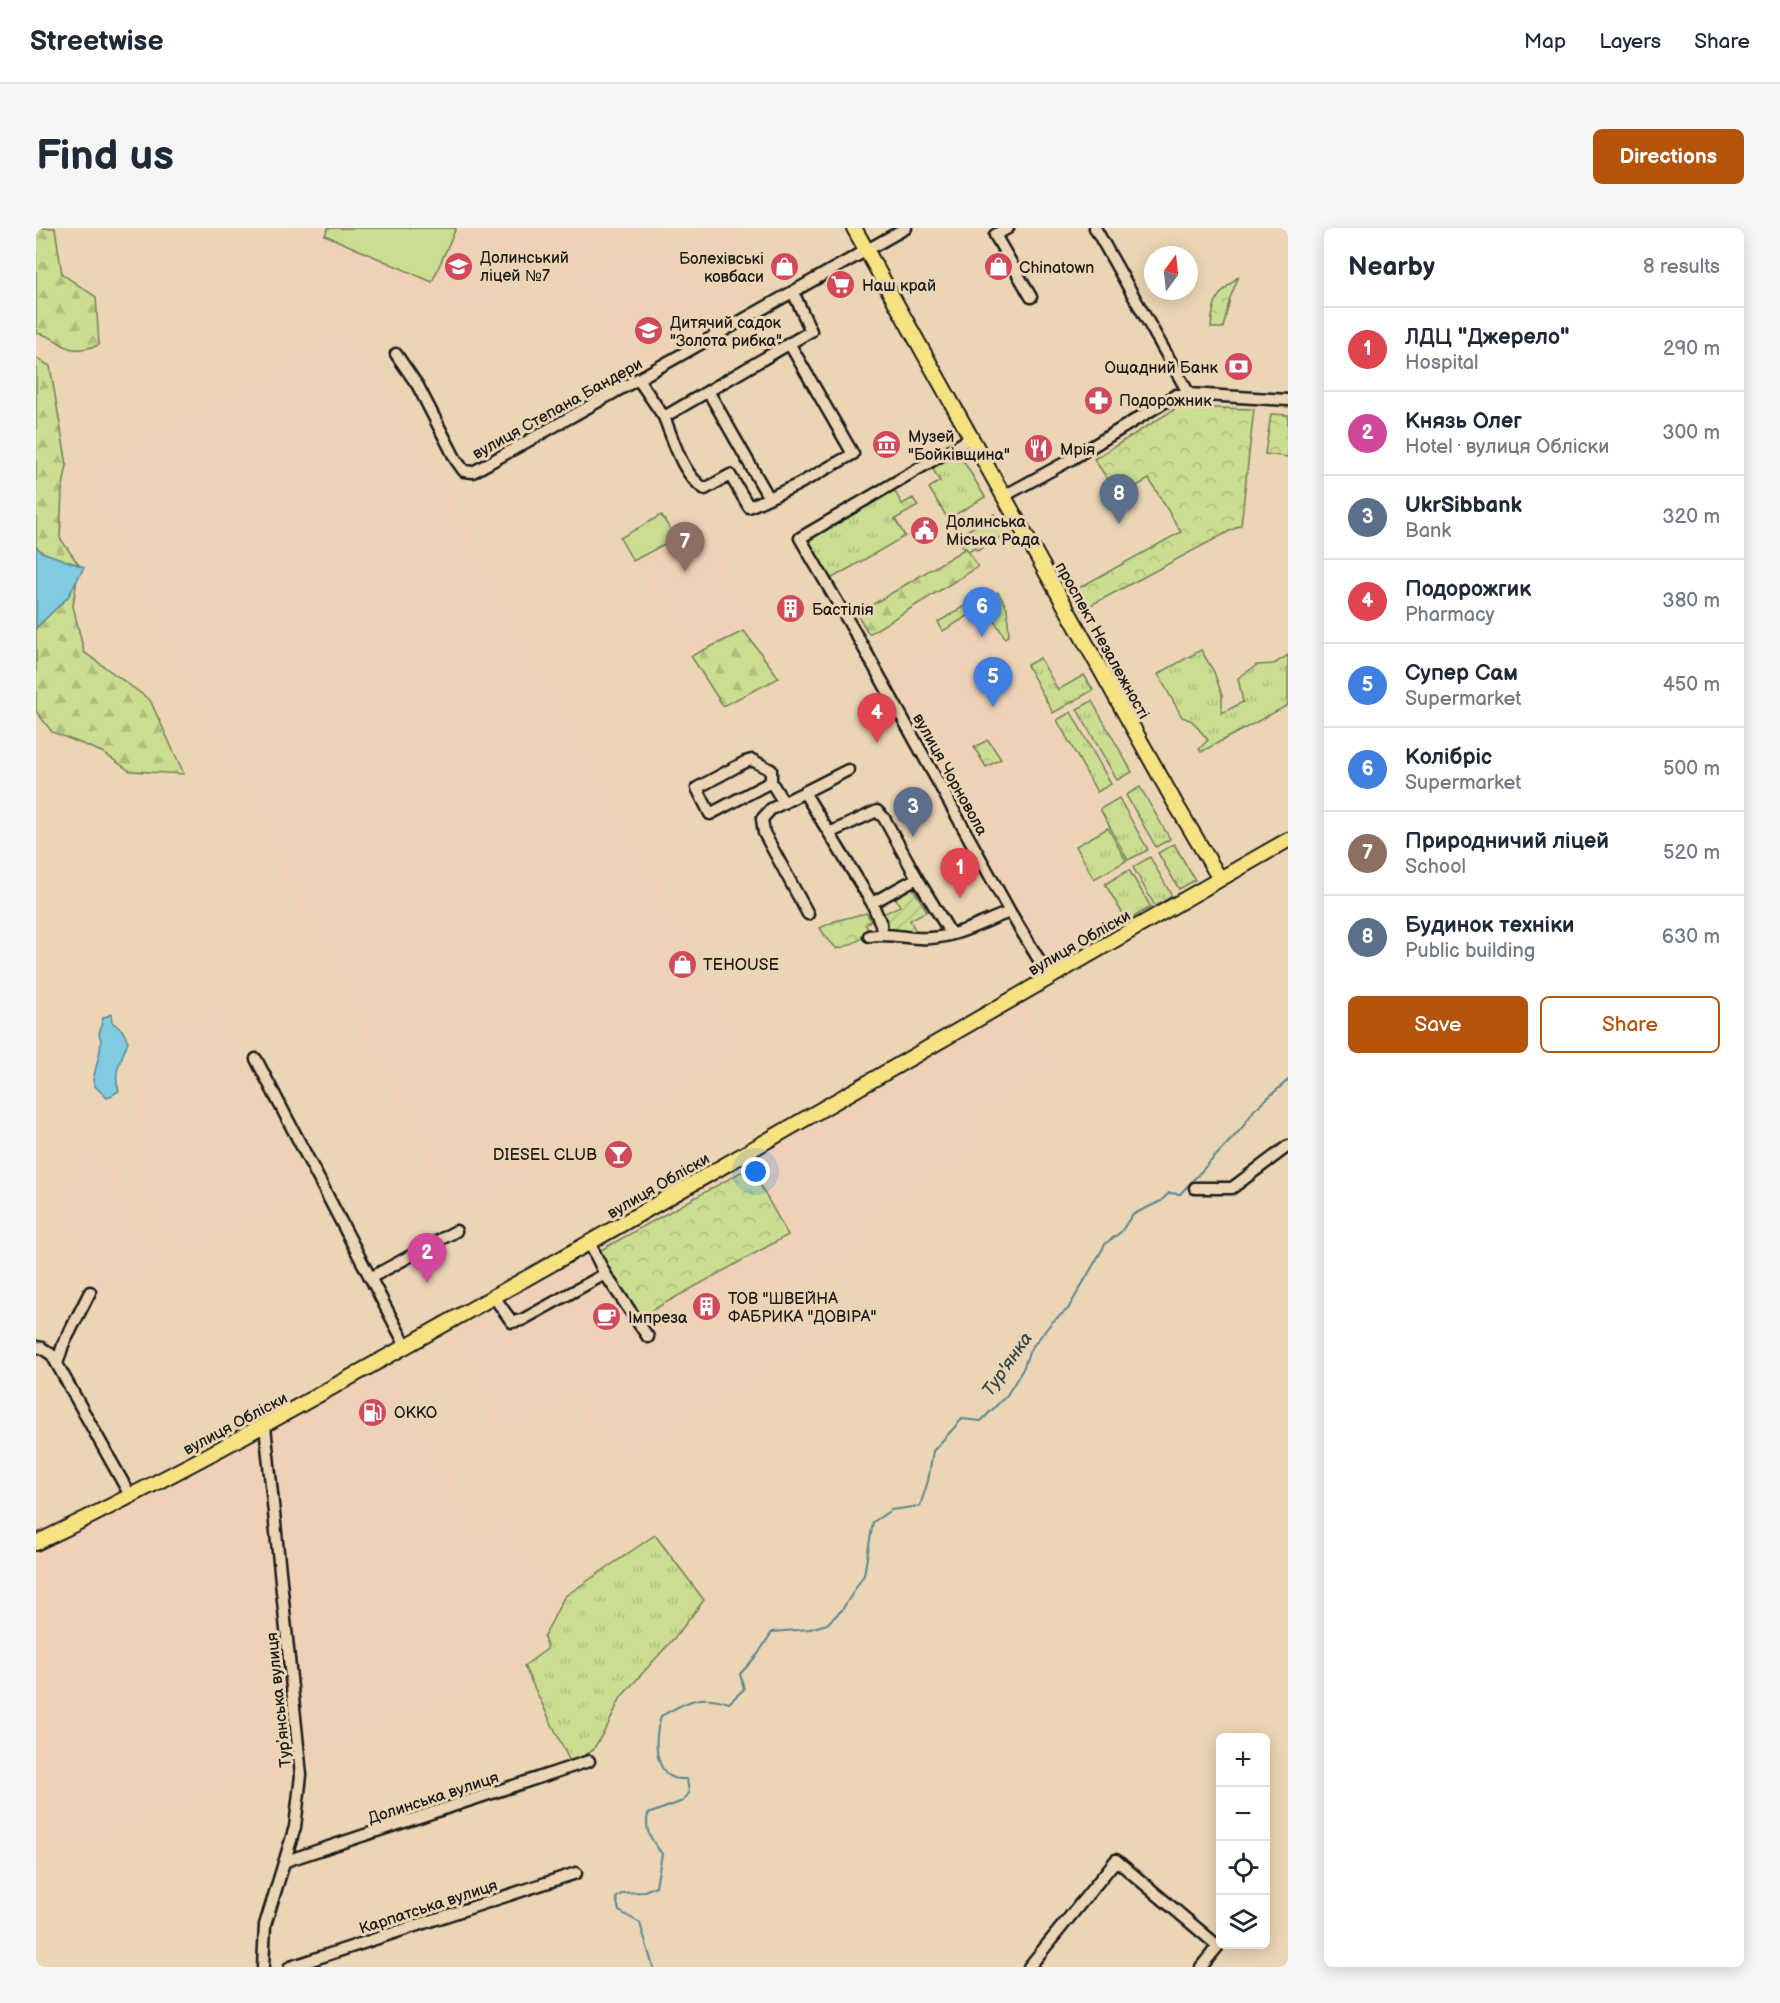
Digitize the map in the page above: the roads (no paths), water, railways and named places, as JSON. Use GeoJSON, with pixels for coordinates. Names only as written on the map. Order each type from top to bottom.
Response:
{"type":"FeatureCollection","features":[{"type":"Feature","properties":{"kind":"main road","name":"проспект Незалежності"},"geometry":{"type":"LineString","coordinates":[[854,228],[1175,803],[1220,879]]}},
{"type":"Feature","properties":{"kind":"main road","name":"вулиця Обліски"},"geometry":{"type":"LineString","coordinates":[[36,1543],[131,1497],[265,1426],[590,1244],[1288,840]]}},
{"type":"Feature","properties":{"kind":"street","name":"вулиця Степана Бандери"},"geometry":{"type":"LineString","coordinates":[[396,354],[418,386],[456,460],[465,471],[473,472],[906,228]]}},
{"type":"Feature","properties":{"kind":"street"},"geometry":{"type":"LineString","coordinates":[[1008,228],[995,236],[1031,297]]}},
{"type":"Feature","properties":{"kind":"street"},"geometry":{"type":"LineString","coordinates":[[1095,228],[1189,394]]}},
{"type":"Feature","properties":{"kind":"street"},"geometry":{"type":"LineString","coordinates":[[664,417],[811,331],[793,292]]}},
{"type":"Feature","properties":{"kind":"street"},"geometry":{"type":"LineString","coordinates":[[638,379],[664,417],[681,459],[695,482],[705,489],[730,475],[749,507],[798,485],[853,453],[789,343]]}},
{"type":"Feature","properties":{"kind":"street"},"geometry":{"type":"LineString","coordinates":[[708,391],[769,498]]}},
{"type":"Feature","properties":{"kind":"street"},"geometry":{"type":"LineString","coordinates":[[1004,496],[1176,395],[1288,400]]}},
{"type":"Feature","properties":{"kind":"street","name":"вулиця Чорновола"},"geometry":{"type":"LineString","coordinates":[[971,438],[800,538],[1010,912],[1050,978]]}},
{"type":"Feature","properties":{"kind":"street"},"geometry":{"type":"LineString","coordinates":[[771,782],[710,814],[698,788],[752,760],[771,770],[771,782],[784,802]]}},
{"type":"Feature","properties":{"kind":"street"},"geometry":{"type":"LineString","coordinates":[[808,914],[762,828],[764,815],[784,802],[848,770]]}},
{"type":"Feature","properties":{"kind":"street"},"geometry":{"type":"LineString","coordinates":[[804,792],[872,903],[882,934]]}},
{"type":"Feature","properties":{"kind":"street"},"geometry":{"type":"LineString","coordinates":[[829,833],[877,811],[884,818],[916,878],[920,881],[951,934]]}},
{"type":"Feature","properties":{"kind":"street"},"geometry":{"type":"LineString","coordinates":[[872,903],[916,878]]}},
{"type":"Feature","properties":{"kind":"street"},"geometry":{"type":"LineString","coordinates":[[869,936],[882,934],[930,938],[951,934],[1010,912]]}},
{"type":"Feature","properties":{"kind":"street"},"geometry":{"type":"LineString","coordinates":[[256,1059],[406,1346]]}},
{"type":"Feature","properties":{"kind":"street"},"geometry":{"type":"LineString","coordinates":[[1196,1188],[1232,1188],[1288,1146]]}},
{"type":"Feature","properties":{"kind":"street"},"geometry":{"type":"LineString","coordinates":[[370,1278],[456,1231]]}},
{"type":"Feature","properties":{"kind":"street"},"geometry":{"type":"LineString","coordinates":[[590,1244],[605,1274],[648,1337]]}},
{"type":"Feature","properties":{"kind":"street"},"geometry":{"type":"LineString","coordinates":[[494,1297],[512,1322],[522,1320],[605,1274]]}},
{"type":"Feature","properties":{"kind":"street"},"geometry":{"type":"LineString","coordinates":[[57,1364],[63,1345],[90,1292]]}},
{"type":"Feature","properties":{"kind":"street"},"geometry":{"type":"LineString","coordinates":[[36,1347],[52,1355],[131,1497]]}},
{"type":"Feature","properties":{"kind":"street","name":"Турʼянська вулиця"},"geometry":{"type":"LineString","coordinates":[[263,1967],[265,1925],[295,1827],[301,1775],[265,1426]]}},
{"type":"Feature","properties":{"kind":"street","name":"Долинська вулиця"},"geometry":{"type":"LineString","coordinates":[[286,1861],[589,1761]]}},
{"type":"Feature","properties":{"kind":"street"},"geometry":{"type":"LineString","coordinates":[[1029,1967],[1116,1860],[1218,1946],[1201,1967]]}},
{"type":"Feature","properties":{"kind":"street","name":"Карпатська вулиця"},"geometry":{"type":"LineString","coordinates":[[290,1967],[576,1873]]}},
{"type":"Feature","properties":{"kind":"water"},"geometry":{"type":"Polygon","coordinates":[[[36,546],[42,552],[84,567],[68,597],[36,628],[36,546]]]}},
{"type":"Feature","properties":{"kind":"water"},"geometry":{"type":"Polygon","coordinates":[[[111,1014],[112,1022],[122,1030],[128,1041],[117,1071],[119,1091],[107,1098],[95,1086],[93,1080],[100,1051],[99,1034],[103,1018],[111,1014]]]}},
{"type":"Feature","properties":{"kind":"waterway","name":"Тур'янка"},"geometry":{"type":"LineString","coordinates":[[653,1967],[640,1923],[619,1911],[616,1898],[623,1893],[642,1892],[656,1886],[662,1854],[648,1831],[648,1814],[683,1801],[689,1793],[687,1779],[673,1778],[666,1773],[658,1759],[657,1732],[661,1716],[693,1700],[709,1699],[729,1703],[744,1689],[740,1674],[758,1654],[772,1632],[810,1629],[827,1624],[842,1610],[864,1575],[873,1522],[891,1510],[920,1506],[928,1481],[933,1451],[962,1419],[981,1421],[1007,1395],[1023,1369],[1030,1350],[1052,1322],[1068,1309],[1106,1243],[1121,1232],[1132,1215],[1161,1201],[1169,1193],[1180,1194],[1242,1128],[1254,1110],[1288,1080]]}},
{"type":"Feature","properties":{"kind":"place","name":"Долинський ліцей №7"},"geometry":{"type":"Point","coordinates":[459,266]}},
{"type":"Feature","properties":{"kind":"place","name":"Болехівські ковбаси"},"geometry":{"type":"Point","coordinates":[785,267]}},
{"type":"Feature","properties":{"kind":"place","name":"Chinatown"},"geometry":{"type":"Point","coordinates":[998,267]}},
{"type":"Feature","properties":{"kind":"place","name":"Наш край"},"geometry":{"type":"Point","coordinates":[841,285]}},
{"type":"Feature","properties":{"kind":"place","name":"Дитячий садок \"Золота рибка\""},"geometry":{"type":"Point","coordinates":[649,331]}},
{"type":"Feature","properties":{"kind":"place","name":"Ощадний Банк"},"geometry":{"type":"Point","coordinates":[1239,367]}},
{"type":"Feature","properties":{"kind":"place","name":"Подорожник"},"geometry":{"type":"Point","coordinates":[1098,400]}},
{"type":"Feature","properties":{"kind":"place","name":"Музей \"Бойківщина\""},"geometry":{"type":"Point","coordinates":[887,445]}},
{"type":"Feature","properties":{"kind":"place","name":"Мрія"},"geometry":{"type":"Point","coordinates":[1039,449]}},
{"type":"Feature","properties":{"kind":"place","name":"Будинок техніки"},"geometry":{"type":"Point","coordinates":[1119,524]}},
{"type":"Feature","properties":{"kind":"place","name":"Долинська Міська Рада"},"geometry":{"type":"Point","coordinates":[925,530]}},
{"type":"Feature","properties":{"kind":"place","name":"Природничий ліцей"},"geometry":{"type":"Point","coordinates":[685,572]}},
{"type":"Feature","properties":{"kind":"place","name":"Бастілія"},"geometry":{"type":"Point","coordinates":[791,609]}},
{"type":"Feature","properties":{"kind":"place","name":"Колібріс"},"geometry":{"type":"Point","coordinates":[982,637]}},
{"type":"Feature","properties":{"kind":"place","name":"Супер Сам"},"geometry":{"type":"Point","coordinates":[993,707]}},
{"type":"Feature","properties":{"kind":"place","name":"Подорожгик"},"geometry":{"type":"Point","coordinates":[877,743]}},
{"type":"Feature","properties":{"kind":"place","name":"UkrSibbank"},"geometry":{"type":"Point","coordinates":[913,837]}},
{"type":"Feature","properties":{"kind":"place","name":"ЛДЦ \"Джерело\""},"geometry":{"type":"Point","coordinates":[960,898]}},
{"type":"Feature","properties":{"kind":"place","name":"TEHOUSE"},"geometry":{"type":"Point","coordinates":[682,964]}},
{"type":"Feature","properties":{"kind":"place","name":"DIESEL CLUB"},"geometry":{"type":"Point","coordinates":[618,1154]}},
{"type":"Feature","properties":{"kind":"place","name":"Князь Олег"},"geometry":{"type":"Point","coordinates":[427,1283]}},
{"type":"Feature","properties":{"kind":"place","name":"ТОВ \"ШВЕЙНА ФАБРИКА \"ДОВІРА\""},"geometry":{"type":"Point","coordinates":[707,1307]}},
{"type":"Feature","properties":{"kind":"place","name":"Імпреза"},"geometry":{"type":"Point","coordinates":[607,1317]}},
{"type":"Feature","properties":{"kind":"place","name":"ОККО"},"geometry":{"type":"Point","coordinates":[373,1412]}}]}
